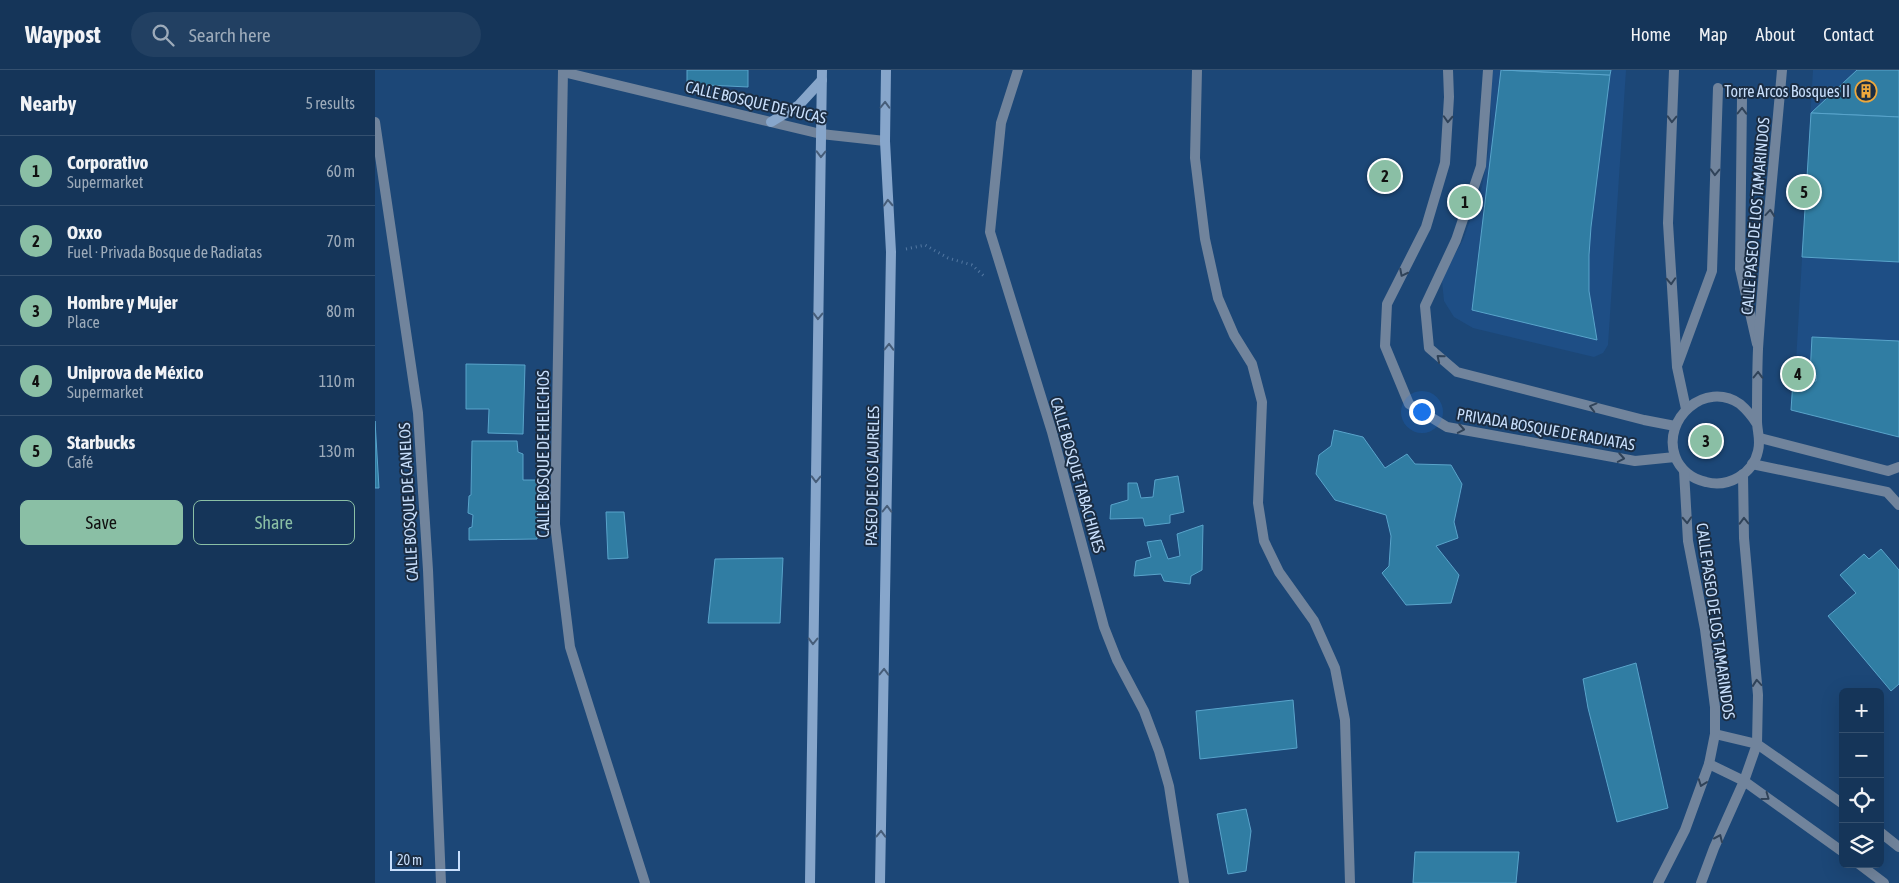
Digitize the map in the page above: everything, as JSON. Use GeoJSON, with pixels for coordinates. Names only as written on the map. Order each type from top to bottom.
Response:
{"type":"FeatureCollection","features":[{"type":"Feature","properties":{"kind":"main road","name":"PASEO DE LOS LAURELES"},"geometry":{"type":"LineString","coordinates":[[881,883],[891,252],[885,141],[886,70]]}},
{"type":"Feature","properties":{"kind":"main road"},"geometry":{"type":"LineString","coordinates":[[771,122],[799,105],[822,75]]}},
{"type":"Feature","properties":{"kind":"main road"},"geometry":{"type":"LineString","coordinates":[[810,883],[822,75]]}},
{"type":"Feature","properties":{"kind":"street","name":"CALLE BOSQUE TABACHINES"},"geometry":{"type":"LineString","coordinates":[[1018,70],[1001,123],[990,232],[1052,432],[1104,627],[1117,660],[1144,711],[1159,752],[1169,786],[1184,883]]}},
{"type":"Feature","properties":{"kind":"street"},"geometry":{"type":"LineString","coordinates":[[1197,70],[1195,158],[1205,239],[1217,298],[1234,335],[1252,364],[1261,402],[1258,503],[1264,540],[1279,572],[1314,621],[1335,668],[1345,720],[1350,883]]}},
{"type":"Feature","properties":{"kind":"street","name":"PRIVADA BOSQUE DE RADIATAS"},"geometry":{"type":"LineString","coordinates":[[1449,70],[1445,163],[1426,227],[1387,304],[1385,346],[1409,404],[1447,427],[1635,461],[1675,457]]}},
{"type":"Feature","properties":{"kind":"street","name":"PRIVADA BOSQUE DE RADIATAS"},"geometry":{"type":"LineString","coordinates":[[1488,70],[1481,166],[1456,240],[1425,306],[1429,348],[1457,372],[1644,420],[1675,426]]}},
{"type":"Feature","properties":{"kind":"street"},"geometry":{"type":"LineString","coordinates":[[1674,70],[1668,223],[1677,367],[1686,409]]}},
{"type":"Feature","properties":{"kind":"street","name":"CALLE PASEO DE LOS TAMARINDOS"},"geometry":{"type":"LineString","coordinates":[[1757,424],[1758,350],[1782,70]]}},
{"type":"Feature","properties":{"kind":"street","name":"CALLE BOSQUE DE YUCAS"},"geometry":{"type":"LineString","coordinates":[[563,71],[821,134],[885,141]]}},
{"type":"Feature","properties":{"kind":"street","name":"CALLE BOSQUE DE HELECHOS"},"geometry":{"type":"LineString","coordinates":[[563,71],[555,524],[570,647],[645,883]]}},
{"type":"Feature","properties":{"kind":"street"},"geometry":{"type":"LineString","coordinates":[[1677,367],[1712,271],[1718,88]]}},
{"type":"Feature","properties":{"kind":"street"},"geometry":{"type":"LineString","coordinates":[[1742,98],[1740,270],[1758,350]]}},
{"type":"Feature","properties":{"kind":"street","name":"CALLE BOSQUE DE CANELOS"},"geometry":{"type":"LineString","coordinates":[[375,122],[418,413],[428,570],[441,883]]}},
{"type":"Feature","properties":{"kind":"street"},"geometry":{"type":"LineString","coordinates":[[1711,397],[1725,398],[1738,403],[1749,412],[1757,424],[1758,451],[1752,464],[1743,474],[1729,482],[1713,484],[1697,480],[1684,471],[1675,457],[1672,442],[1675,426],[1686,409],[1698,401],[1711,397]]}},
{"type":"Feature","properties":{"kind":"street"},"geometry":{"type":"LineString","coordinates":[[1759,438],[1888,471],[1899,467]]}},
{"type":"Feature","properties":{"kind":"street"},"geometry":{"type":"LineString","coordinates":[[1752,464],[1887,492],[1899,505]]}},
{"type":"Feature","properties":{"kind":"street","name":"CALLE PASEO DE LOS TAMARINDOS"},"geometry":{"type":"LineString","coordinates":[[1658,883],[1685,830],[1709,764],[1715,734],[1715,707],[1705,629],[1688,541],[1684,471]]}},
{"type":"Feature","properties":{"kind":"street","name":"CALLE PASEO DE LOS TAMARINDOS"},"geometry":{"type":"LineString","coordinates":[[1701,883],[1714,848],[1744,781],[1757,744],[1758,695],[1744,538],[1743,474]]}},
{"type":"Feature","properties":{"kind":"street"},"geometry":{"type":"LineString","coordinates":[[1715,734],[1757,744],[1839,801]]}},
{"type":"Feature","properties":{"kind":"street"},"geometry":{"type":"LineString","coordinates":[[1709,764],[1744,781],[1839,849]]}},
{"type":"Feature","properties":{"kind":"street"},"geometry":{"type":"LineString","coordinates":[[1884,835],[1899,847]]}},
{"type":"Feature","properties":{"kind":"street"},"geometry":{"type":"LineString","coordinates":[[1864,868],[1884,883]]}},
{"type":"Feature","properties":{"kind":"path"},"geometry":{"type":"LineString","coordinates":[[891,252],[925,245],[948,258],[972,265],[1011,301]]}},
{"type":"Feature","properties":{"kind":"shaded area"},"geometry":{"type":"Polygon","coordinates":[[[1489,70],[1626,70],[1608,345],[1603,353],[1594,357],[1473,328],[1454,317],[1444,301],[1442,281],[1463,240],[1482,187],[1491,121],[1489,70]]]}},
{"type":"Feature","properties":{"kind":"shaded area"},"geometry":{"type":"Polygon","coordinates":[[[1813,70],[1899,70],[1899,437],[1792,410],[1813,70]]]}},
{"type":"Feature","properties":{"kind":"building"},"geometry":{"type":"Polygon","coordinates":[[[687,70],[748,70],[748,87],[687,84],[687,70]]]}},
{"type":"Feature","properties":{"kind":"building"},"geometry":{"type":"Polygon","coordinates":[[[1501,70],[1610,75],[1589,255],[1589,291],[1597,340],[1472,310],[1501,70]]]}},
{"type":"Feature","properties":{"kind":"building"},"geometry":{"type":"Polygon","coordinates":[[[1503,70],[1611,70],[1610,75],[1503,70]]]}},
{"type":"Feature","properties":{"kind":"building","name":"Torre Arcos Bosques II"},"geometry":{"type":"Polygon","coordinates":[[[1857,70],[1899,70],[1899,117],[1811,113],[1857,70]]]}},
{"type":"Feature","properties":{"kind":"building"},"geometry":{"type":"Polygon","coordinates":[[[1811,113],[1899,117],[1899,262],[1802,257],[1811,113]]]}},
{"type":"Feature","properties":{"kind":"building"},"geometry":{"type":"Polygon","coordinates":[[[1812,337],[1899,341],[1899,437],[1791,410],[1793,380],[1816,381],[1816,375],[1810,375],[1812,337]]]}},
{"type":"Feature","properties":{"kind":"building"},"geometry":{"type":"Polygon","coordinates":[[[466,364],[525,365],[523,434],[488,433],[489,409],[466,409],[466,364]]]}},
{"type":"Feature","properties":{"kind":"building"},"geometry":{"type":"Polygon","coordinates":[[[375,421],[379,488],[375,488],[375,421]]]}},
{"type":"Feature","properties":{"kind":"building"},"geometry":{"type":"Polygon","coordinates":[[[1334,430],[1363,437],[1385,468],[1407,454],[1415,464],[1451,465],[1462,484],[1454,522],[1458,538],[1436,546],[1459,575],[1451,603],[1406,605],[1382,573],[1389,566],[1391,536],[1386,515],[1335,500],[1316,474],[1319,455],[1331,446],[1334,430]]]}},
{"type":"Feature","properties":{"kind":"building"},"geometry":{"type":"Polygon","coordinates":[[[472,441],[517,441],[518,452],[523,454],[523,480],[538,480],[537,539],[469,540],[469,528],[472,527],[473,515],[468,513],[469,496],[471,495],[472,441]]]}},
{"type":"Feature","properties":{"kind":"building"},"geometry":{"type":"Polygon","coordinates":[[[1178,476],[1184,512],[1170,515],[1170,523],[1145,526],[1143,518],[1110,519],[1111,505],[1128,500],[1128,483],[1137,483],[1141,498],[1153,497],[1155,480],[1178,476]]]}},
{"type":"Feature","properties":{"kind":"building"},"geometry":{"type":"Polygon","coordinates":[[[606,512],[624,512],[628,558],[608,559],[606,512]]]}},
{"type":"Feature","properties":{"kind":"building"},"geometry":{"type":"Polygon","coordinates":[[[1203,525],[1202,570],[1191,576],[1190,584],[1164,581],[1161,574],[1134,576],[1136,561],[1151,557],[1147,542],[1161,540],[1168,559],[1180,556],[1177,534],[1203,525]]]}},
{"type":"Feature","properties":{"kind":"building"},"geometry":{"type":"Polygon","coordinates":[[[1881,549],[1899,570],[1899,684],[1891,691],[1828,616],[1856,593],[1840,575],[1864,554],[1869,559],[1881,549]]]}},
{"type":"Feature","properties":{"kind":"building"},"geometry":{"type":"Polygon","coordinates":[[[783,558],[780,623],[708,623],[715,559],[783,558]]]}},
{"type":"Feature","properties":{"kind":"building"},"geometry":{"type":"Polygon","coordinates":[[[1636,663],[1668,808],[1617,822],[1588,708],[1583,679],[1636,663]]]}},
{"type":"Feature","properties":{"kind":"building"},"geometry":{"type":"Polygon","coordinates":[[[1293,700],[1297,748],[1200,759],[1196,711],[1293,700]]]}},
{"type":"Feature","properties":{"kind":"building"},"geometry":{"type":"Polygon","coordinates":[[[1246,809],[1251,831],[1246,871],[1228,874],[1217,814],[1246,809]]]}},
{"type":"Feature","properties":{"kind":"building"},"geometry":{"type":"Polygon","coordinates":[[[1415,852],[1519,852],[1516,883],[1413,883],[1415,852]]]}},
{"type":"Feature","properties":{"kind":"place","name":"Torre Arcos Bosques II"},"geometry":{"type":"Point","coordinates":[1866,91]}},
{"type":"Feature","properties":{"kind":"place","name":"Oxxo"},"geometry":{"type":"Point","coordinates":[1385,176]}},
{"type":"Feature","properties":{"kind":"place","name":"Starbucks"},"geometry":{"type":"Point","coordinates":[1804,192]}},
{"type":"Feature","properties":{"kind":"place","name":"Corporativo"},"geometry":{"type":"Point","coordinates":[1465,202]}},
{"type":"Feature","properties":{"kind":"place","name":"Uniprova de México"},"geometry":{"type":"Point","coordinates":[1798,374]}},
{"type":"Feature","properties":{"kind":"place","name":"Hombre y Mujer"},"geometry":{"type":"Point","coordinates":[1706,441]}}]}
